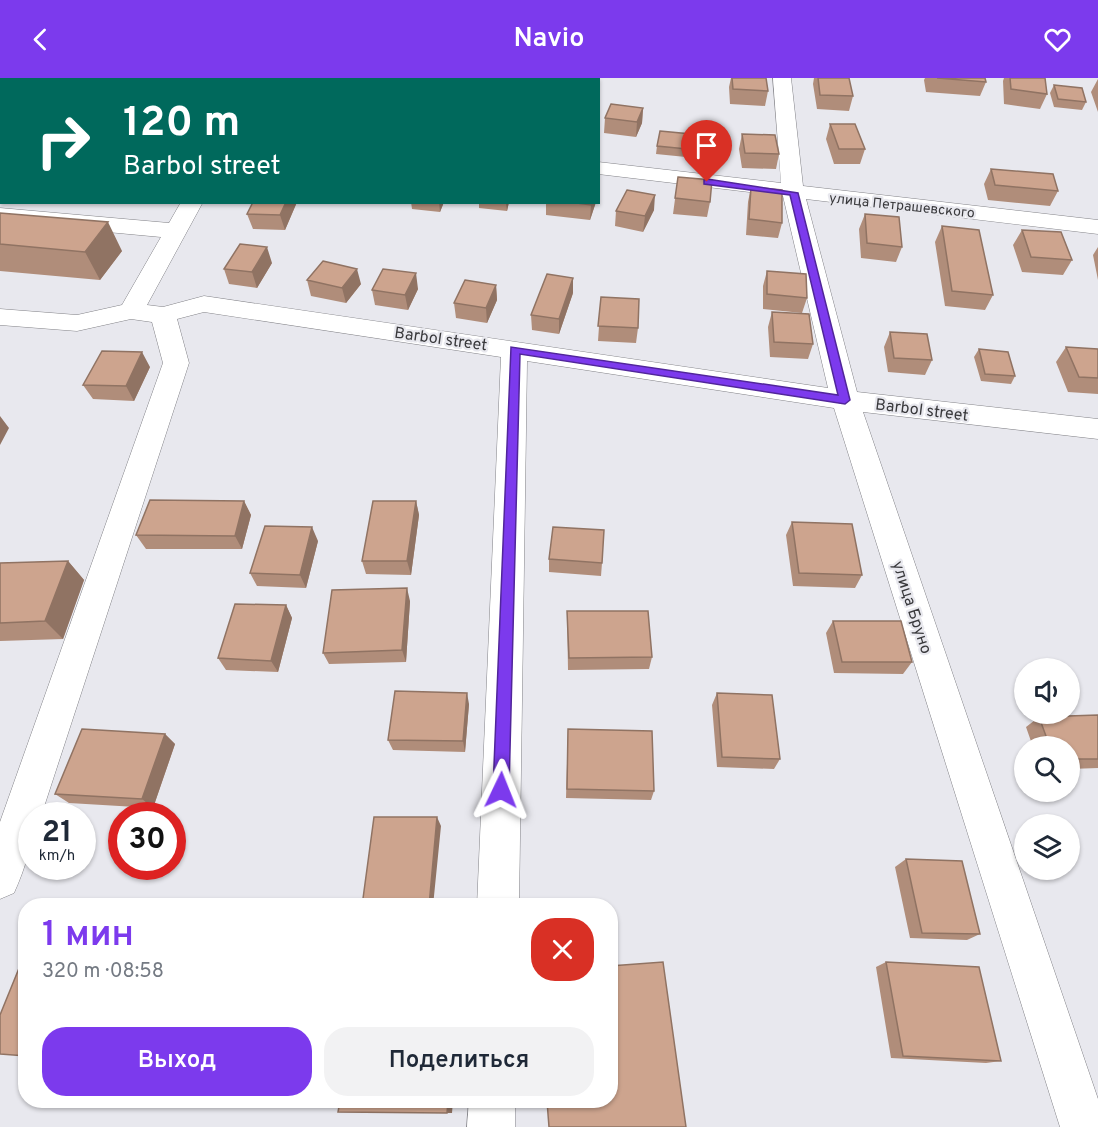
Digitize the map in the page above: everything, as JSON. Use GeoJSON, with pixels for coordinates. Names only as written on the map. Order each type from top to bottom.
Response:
{"type":"FeatureCollection","features":[{"type":"Feature","properties":{"kind":"street","name":"улица Бруно"},"geometry":{"type":"LineString","coordinates":[[782,78],[794,193],[845,400],[1084,1127]]}},
{"type":"Feature","properties":{"kind":"street","name":"улица Петрашевского"},"geometry":{"type":"LineString","coordinates":[[600,168],[794,193],[1098,227]]}},
{"type":"Feature","properties":{"kind":"street"},"geometry":{"type":"LineString","coordinates":[[131,311],[191,204]]}},
{"type":"Feature","properties":{"kind":"street"},"geometry":{"type":"LineString","coordinates":[[0,215],[176,231]]}},
{"type":"Feature","properties":{"kind":"street","name":"Barbol street"},"geometry":{"type":"LineString","coordinates":[[0,317],[77,323],[131,311],[163,315],[204,304],[845,400],[1098,429]]}},
{"type":"Feature","properties":{"kind":"street"},"geometry":{"type":"LineString","coordinates":[[0,879],[176,363],[163,315]]}},
{"type":"Feature","properties":{"kind":"street"},"geometry":{"type":"LineString","coordinates":[[498,898],[514,349]]}},
{"type":"Feature","properties":{"kind":"street"},"geometry":{"type":"LineString","coordinates":[[491,1127],[492,1108]]}},
{"type":"Feature","properties":{"kind":"building"},"geometry":{"type":"Polygon","coordinates":[[[732,78],[766,78],[768,91],[733,89],[732,78]]]}},
{"type":"Feature","properties":{"kind":"building"},"geometry":{"type":"Polygon","coordinates":[[[818,78],[849,78],[853,96],[820,95],[818,78]]]}},
{"type":"Feature","properties":{"kind":"building"},"geometry":{"type":"Polygon","coordinates":[[[937,78],[985,78],[986,82],[937,78]]]}},
{"type":"Feature","properties":{"kind":"building"},"geometry":{"type":"Polygon","coordinates":[[[1010,78],[1045,78],[1047,94],[1011,89],[1010,78]]]}},
{"type":"Feature","properties":{"kind":"building"},"geometry":{"type":"Polygon","coordinates":[[[1054,85],[1082,88],[1086,102],[1058,99],[1054,85]]]}},
{"type":"Feature","properties":{"kind":"building"},"geometry":{"type":"Polygon","coordinates":[[[611,104],[643,108],[637,122],[605,118],[611,104]]]}},
{"type":"Feature","properties":{"kind":"building"},"geometry":{"type":"Polygon","coordinates":[[[830,124],[855,124],[865,149],[839,149],[830,124]]]}},
{"type":"Feature","properties":{"kind":"building"},"geometry":{"type":"Polygon","coordinates":[[[660,131],[691,134],[687,149],[657,146],[660,131]]]}},
{"type":"Feature","properties":{"kind":"building"},"geometry":{"type":"Polygon","coordinates":[[[742,134],[775,135],[779,154],[745,153],[742,134]]]}},
{"type":"Feature","properties":{"kind":"building"},"geometry":{"type":"Polygon","coordinates":[[[991,169],[1053,174],[1058,191],[995,185],[991,169]]]}},
{"type":"Feature","properties":{"kind":"building"},"geometry":{"type":"Polygon","coordinates":[[[678,177],[712,180],[710,202],[675,198],[678,177]]]}},
{"type":"Feature","properties":{"kind":"building"},"geometry":{"type":"Polygon","coordinates":[[[751,187],[782,190],[782,223],[749,219],[751,187]]]}},
{"type":"Feature","properties":{"kind":"building"},"geometry":{"type":"Polygon","coordinates":[[[627,190],[655,195],[645,216],[616,211],[627,190]]]}},
{"type":"Feature","properties":{"kind":"building"},"geometry":{"type":"Polygon","coordinates":[[[252,204],[285,204],[280,215],[247,214],[252,204]]]}},
{"type":"Feature","properties":{"kind":"building"},"geometry":{"type":"Polygon","coordinates":[[[0,213],[108,222],[85,252],[0,244],[0,213]]]}},
{"type":"Feature","properties":{"kind":"building"},"geometry":{"type":"Polygon","coordinates":[[[865,214],[899,217],[902,247],[867,243],[865,214]]]}},
{"type":"Feature","properties":{"kind":"building"},"geometry":{"type":"Polygon","coordinates":[[[942,226],[979,230],[993,295],[952,291],[942,226]]]}},
{"type":"Feature","properties":{"kind":"building"},"geometry":{"type":"Polygon","coordinates":[[[1022,230],[1061,232],[1072,260],[1031,257],[1022,230]]]}},
{"type":"Feature","properties":{"kind":"building"},"geometry":{"type":"Polygon","coordinates":[[[240,244],[267,247],[252,272],[224,269],[240,244]]]}},
{"type":"Feature","properties":{"kind":"building"},"geometry":{"type":"Polygon","coordinates":[[[323,261],[357,269],[342,288],[307,280],[323,261]]]}},
{"type":"Feature","properties":{"kind":"building"},"geometry":{"type":"Polygon","coordinates":[[[383,269],[416,273],[405,295],[372,290],[383,269]]]}},
{"type":"Feature","properties":{"kind":"building"},"geometry":{"type":"Polygon","coordinates":[[[767,271],[806,274],[807,298],[767,294],[767,271]]]}},
{"type":"Feature","properties":{"kind":"building"},"geometry":{"type":"Polygon","coordinates":[[[547,274],[573,278],[559,319],[531,315],[547,274]]]}},
{"type":"Feature","properties":{"kind":"building"},"geometry":{"type":"Polygon","coordinates":[[[465,280],[496,285],[486,308],[454,303],[465,280]]]}},
{"type":"Feature","properties":{"kind":"building"},"geometry":{"type":"Polygon","coordinates":[[[601,297],[639,299],[638,328],[598,326],[601,297]]]}},
{"type":"Feature","properties":{"kind":"building"},"geometry":{"type":"Polygon","coordinates":[[[772,312],[809,314],[813,344],[774,342],[772,312]]]}},
{"type":"Feature","properties":{"kind":"building"},"geometry":{"type":"Polygon","coordinates":[[[890,332],[927,334],[932,360],[894,358],[890,332]]]}},
{"type":"Feature","properties":{"kind":"building"},"geometry":{"type":"Polygon","coordinates":[[[1066,347],[1098,349],[1098,378],[1079,377],[1066,347]]]}},
{"type":"Feature","properties":{"kind":"building"},"geometry":{"type":"Polygon","coordinates":[[[979,349],[1008,352],[1015,376],[985,374],[979,349]]]}},
{"type":"Feature","properties":{"kind":"building"},"geometry":{"type":"Polygon","coordinates":[[[102,351],[142,352],[126,386],[83,385],[102,351]]]}},
{"type":"Feature","properties":{"kind":"building"},"geometry":{"type":"Polygon","coordinates":[[[150,500],[244,501],[235,536],[136,535],[150,500]]]}},
{"type":"Feature","properties":{"kind":"building"},"geometry":{"type":"Polygon","coordinates":[[[373,501],[416,501],[407,561],[362,561],[373,501]]]}},
{"type":"Feature","properties":{"kind":"building"},"geometry":{"type":"Polygon","coordinates":[[[792,522],[852,524],[862,575],[799,573],[792,522]]]}},
{"type":"Feature","properties":{"kind":"building"},"geometry":{"type":"Polygon","coordinates":[[[265,526],[312,527],[300,575],[250,573],[265,526]]]}},
{"type":"Feature","properties":{"kind":"building"},"geometry":{"type":"Polygon","coordinates":[[[553,527],[604,530],[602,563],[549,559],[553,527]]]}},
{"type":"Feature","properties":{"kind":"building"},"geometry":{"type":"Polygon","coordinates":[[[68,561],[45,621],[0,623],[0,563],[68,561]]]}},
{"type":"Feature","properties":{"kind":"building"},"geometry":{"type":"Polygon","coordinates":[[[407,588],[402,650],[323,653],[332,590],[407,588]]]}},
{"type":"Feature","properties":{"kind":"building"},"geometry":{"type":"Polygon","coordinates":[[[235,604],[286,605],[271,661],[218,658],[235,604]]]}},
{"type":"Feature","properties":{"kind":"building"},"geometry":{"type":"Polygon","coordinates":[[[567,611],[648,611],[652,657],[569,658],[567,611]]]}},
{"type":"Feature","properties":{"kind":"building"},"geometry":{"type":"Polygon","coordinates":[[[833,621],[901,621],[912,662],[842,662],[833,621]]]}},
{"type":"Feature","properties":{"kind":"building"},"geometry":{"type":"Polygon","coordinates":[[[395,691],[467,693],[463,741],[388,740],[395,691]]]}},
{"type":"Feature","properties":{"kind":"building"},"geometry":{"type":"Polygon","coordinates":[[[717,693],[772,695],[780,759],[722,757],[717,693]]]}},
{"type":"Feature","properties":{"kind":"building"},"geometry":{"type":"Polygon","coordinates":[[[1098,715],[1098,759],[1080,759],[1080,736],[1046,736],[1042,724],[1080,724],[1080,716],[1098,715]]]}},
{"type":"Feature","properties":{"kind":"building"},"geometry":{"type":"Polygon","coordinates":[[[82,729],[165,734],[142,799],[55,794],[82,729]]]}},
{"type":"Feature","properties":{"kind":"building"},"geometry":{"type":"Polygon","coordinates":[[[568,729],[652,731],[654,791],[567,789],[568,729]]]}},
{"type":"Feature","properties":{"kind":"building"},"geometry":{"type":"Polygon","coordinates":[[[374,817],[437,817],[430,898],[363,898],[374,817]]]}},
{"type":"Feature","properties":{"kind":"building"},"geometry":{"type":"Polygon","coordinates":[[[906,859],[962,861],[980,934],[922,933],[906,859]]]}},
{"type":"Feature","properties":{"kind":"building"},"geometry":{"type":"Polygon","coordinates":[[[663,962],[686,1127],[549,1127],[548,1108],[618,1108],[618,965],[663,962]]]}},
{"type":"Feature","properties":{"kind":"building"},"geometry":{"type":"Polygon","coordinates":[[[886,962],[979,967],[1001,1061],[903,1056],[886,962]]]}},
{"type":"Feature","properties":{"kind":"building"},"geometry":{"type":"Polygon","coordinates":[[[18,971],[18,1055],[0,1054],[0,1015],[18,971]]]}},
{"type":"Feature","properties":{"kind":"building"},"geometry":{"type":"Polygon","coordinates":[[[339,1108],[447,1108],[447,1113],[338,1112],[339,1108]]]}},
{"type":"Feature","properties":{"kind":"route"},"geometry":{"type":"LineString","coordinates":[[501,790],[514,349],[845,400],[794,193],[707,182]]}}]}
